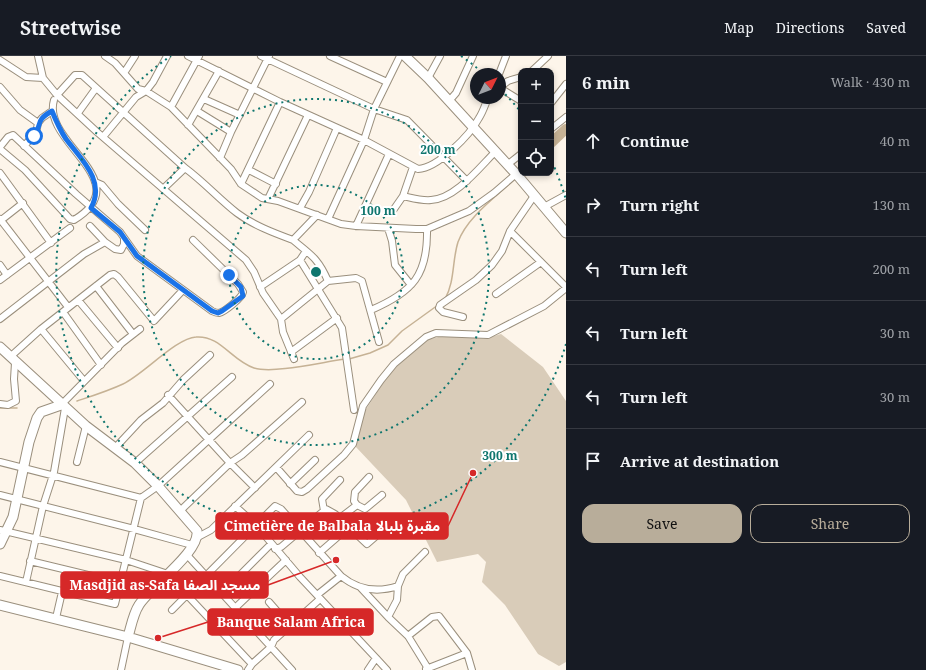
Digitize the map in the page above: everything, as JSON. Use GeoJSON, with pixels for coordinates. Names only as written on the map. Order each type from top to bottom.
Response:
{"type":"FeatureCollection","features":[{"type":"Feature","properties":{"kind":"street"},"geometry":{"type":"LineString","coordinates":[[38,56],[43,78],[56,97],[78,113],[103,137],[237,251],[254,272],[260,287],[281,320],[283,332],[294,359]]}},
{"type":"Feature","properties":{"kind":"street"},"geometry":{"type":"LineString","coordinates":[[105,56],[115,63],[138,89],[146,91],[171,107],[231,169],[241,184],[268,200],[278,201],[328,219],[356,226],[427,229],[470,211],[494,194],[516,174]]}},
{"type":"Feature","properties":{"kind":"street"},"geometry":{"type":"LineString","coordinates":[[124,73],[135,56]]}},
{"type":"Feature","properties":{"kind":"street"},"geometry":{"type":"LineString","coordinates":[[103,137],[136,97],[146,91],[153,82],[167,56]]}},
{"type":"Feature","properties":{"kind":"street"},"geometry":{"type":"LineString","coordinates":[[188,56],[197,58],[280,102],[364,140],[418,169],[428,168],[444,156],[473,128],[485,104]]}},
{"type":"Feature","properties":{"kind":"street"},"geometry":{"type":"LineString","coordinates":[[261,56],[374,109],[407,120],[467,181]]}},
{"type":"Feature","properties":{"kind":"street"},"geometry":{"type":"LineString","coordinates":[[330,56],[387,82]]}},
{"type":"Feature","properties":{"kind":"street"},"geometry":{"type":"LineString","coordinates":[[328,219],[364,140],[374,109],[400,56]]}},
{"type":"Feature","properties":{"kind":"street"},"geometry":{"type":"LineString","coordinates":[[405,56],[428,78],[516,174],[566,233]]}},
{"type":"Feature","properties":{"kind":"street"},"geometry":{"type":"LineString","coordinates":[[428,78],[440,56]]}},
{"type":"Feature","properties":{"kind":"street"},"geometry":{"type":"LineString","coordinates":[[449,101],[456,93],[473,56]]}},
{"type":"Feature","properties":{"kind":"street"},"geometry":{"type":"LineString","coordinates":[[501,68],[506,56]]}},
{"type":"Feature","properties":{"kind":"street"},"geometry":{"type":"LineString","coordinates":[[535,68],[548,56]]}},
{"type":"Feature","properties":{"kind":"street"},"geometry":{"type":"LineString","coordinates":[[171,107],[197,58]]}},
{"type":"Feature","properties":{"kind":"street"},"geometry":{"type":"LineString","coordinates":[[220,158],[231,132],[268,58]]}},
{"type":"Feature","properties":{"kind":"street"},"geometry":{"type":"LineString","coordinates":[[0,60],[26,77],[43,78]]}},
{"type":"Feature","properties":{"kind":"street"},"geometry":{"type":"LineString","coordinates":[[188,126],[219,71]]}},
{"type":"Feature","properties":{"kind":"street"},"geometry":{"type":"LineString","coordinates":[[24,146],[36,133],[38,123],[52,111],[56,97],[77,74],[84,76],[239,214],[274,233],[293,240],[314,256],[321,265],[328,281]]}},
{"type":"Feature","properties":{"kind":"street"},"geometry":{"type":"LineString","coordinates":[[506,83],[518,78]]}},
{"type":"Feature","properties":{"kind":"street"},"geometry":{"type":"LineString","coordinates":[[554,99],[566,84]]}},
{"type":"Feature","properties":{"kind":"street"},"geometry":{"type":"LineString","coordinates":[[0,87],[20,110],[38,123]]}},
{"type":"Feature","properties":{"kind":"street"},"geometry":{"type":"LineString","coordinates":[[78,113],[96,88]]}},
{"type":"Feature","properties":{"kind":"street"},"geometry":{"type":"LineString","coordinates":[[506,92],[518,99]]}},
{"type":"Feature","properties":{"kind":"street"},"geometry":{"type":"LineString","coordinates":[[204,99],[240,114]]}},
{"type":"Feature","properties":{"kind":"street"},"geometry":{"type":"LineString","coordinates":[[241,184],[249,170],[280,102]]}},
{"type":"Feature","properties":{"kind":"street"},"geometry":{"type":"LineString","coordinates":[[52,111],[61,130],[90,172],[95,182],[96,194],[91,208],[74,220],[70,219],[25,170],[0,148],[12,135],[91,208],[123,236],[137,256],[193,299],[218,313],[243,296],[243,292],[238,284],[193,240]]}},
{"type":"Feature","properties":{"kind":"street"},"geometry":{"type":"LineString","coordinates":[[197,111],[231,132]]}},
{"type":"Feature","properties":{"kind":"street"},"geometry":{"type":"LineString","coordinates":[[268,200],[308,115]]}},
{"type":"Feature","properties":{"kind":"street"},"geometry":{"type":"LineString","coordinates":[[554,126],[566,116]]}},
{"type":"Feature","properties":{"kind":"street"},"geometry":{"type":"LineString","coordinates":[[300,208],[309,192],[337,128]]}},
{"type":"Feature","properties":{"kind":"street"},"geometry":{"type":"LineString","coordinates":[[403,196],[419,200],[439,199],[467,181],[495,152]]}},
{"type":"Feature","properties":{"kind":"street"},"geometry":{"type":"LineString","coordinates":[[356,226],[389,154]]}},
{"type":"Feature","properties":{"kind":"street"},"geometry":{"type":"LineString","coordinates":[[507,165],[518,156]]}},
{"type":"Feature","properties":{"kind":"street"},"geometry":{"type":"LineString","coordinates":[[394,209],[403,196],[413,167]]}},
{"type":"Feature","properties":{"kind":"street"},"geometry":{"type":"LineString","coordinates":[[163,189],[186,168]]}},
{"type":"Feature","properties":{"kind":"street"},"geometry":{"type":"LineString","coordinates":[[249,170],[276,184]]}},
{"type":"Feature","properties":{"kind":"street"},"geometry":{"type":"LineString","coordinates":[[0,173],[51,243]]}},
{"type":"Feature","properties":{"kind":"street"},"geometry":{"type":"LineString","coordinates":[[95,182],[102,185],[118,204],[145,230]]}},
{"type":"Feature","properties":{"kind":"street"},"geometry":{"type":"LineString","coordinates":[[544,207],[566,195]]}},
{"type":"Feature","properties":{"kind":"street"},"geometry":{"type":"LineString","coordinates":[[463,317],[443,312],[439,308],[440,305],[476,280],[492,265],[502,251],[510,231],[534,196]]}},
{"type":"Feature","properties":{"kind":"street"},"geometry":{"type":"LineString","coordinates":[[23,203],[0,220],[49,282],[101,365]]}},
{"type":"Feature","properties":{"kind":"street"},"geometry":{"type":"LineString","coordinates":[[293,240],[317,215]]}},
{"type":"Feature","properties":{"kind":"street"},"geometry":{"type":"LineString","coordinates":[[90,226],[105,242],[115,249],[121,250],[124,244],[123,236]]}},
{"type":"Feature","properties":{"kind":"street"},"geometry":{"type":"LineString","coordinates":[[0,280],[70,228]]}},
{"type":"Feature","properties":{"kind":"street"},"geometry":{"type":"LineString","coordinates":[[388,228],[392,241],[395,265],[411,286]]}},
{"type":"Feature","properties":{"kind":"street"},"geometry":{"type":"LineString","coordinates":[[370,310],[383,305],[411,286],[419,276],[424,264],[427,249],[427,229]]}},
{"type":"Feature","properties":{"kind":"street"},"geometry":{"type":"LineString","coordinates":[[276,467],[296,492],[304,491],[344,455],[352,444],[360,413],[373,390],[394,364],[426,337],[436,333],[488,335],[544,306],[566,288],[510,231]]}},
{"type":"Feature","properties":{"kind":"street"},"geometry":{"type":"LineString","coordinates":[[0,319],[84,254],[105,242]]}},
{"type":"Feature","properties":{"kind":"street"},"geometry":{"type":"LineString","coordinates":[[260,287],[300,260],[306,251]]}},
{"type":"Feature","properties":{"kind":"street"},"geometry":{"type":"LineString","coordinates":[[300,260],[337,318],[343,332],[354,410]]}},
{"type":"Feature","properties":{"kind":"street"},"geometry":{"type":"LineString","coordinates":[[496,294],[541,262]]}},
{"type":"Feature","properties":{"kind":"street"},"geometry":{"type":"LineString","coordinates":[[0,265],[7,275]]}},
{"type":"Feature","properties":{"kind":"street"},"geometry":{"type":"LineString","coordinates":[[0,404],[8,405],[16,400],[13,360],[41,329],[110,275],[116,275],[154,321],[183,290]]}},
{"type":"Feature","properties":{"kind":"street"},"geometry":{"type":"LineString","coordinates":[[281,320],[317,288],[328,281],[359,278],[362,281],[379,342]]}},
{"type":"Feature","properties":{"kind":"street"},"geometry":{"type":"LineString","coordinates":[[96,286],[133,334]]}},
{"type":"Feature","properties":{"kind":"street"},"geometry":{"type":"LineString","coordinates":[[78,300],[118,348]]}},
{"type":"Feature","properties":{"kind":"street"},"geometry":{"type":"LineString","coordinates":[[291,352],[337,318]]}},
{"type":"Feature","properties":{"kind":"street"},"geometry":{"type":"LineString","coordinates":[[41,329],[84,381]]}},
{"type":"Feature","properties":{"kind":"street"},"geometry":{"type":"LineString","coordinates":[[26,582],[43,506],[53,475],[63,406],[84,381],[140,329]]}},
{"type":"Feature","properties":{"kind":"street"},"geometry":{"type":"LineString","coordinates":[[0,347],[86,426],[135,463],[158,486],[197,531],[194,542],[187,555],[150,590],[138,606],[128,637],[121,670]]}},
{"type":"Feature","properties":{"kind":"street"},"geometry":{"type":"LineString","coordinates":[[115,448],[141,420],[162,403],[168,395],[210,355]]}},
{"type":"Feature","properties":{"kind":"street"},"geometry":{"type":"LineString","coordinates":[[135,463],[232,377]]}},
{"type":"Feature","properties":{"kind":"street"},"geometry":{"type":"LineString","coordinates":[[0,576],[115,604],[141,498],[158,486],[270,384]]}},
{"type":"Feature","properties":{"kind":"street"},"geometry":{"type":"LineString","coordinates":[[168,395],[255,488]]}},
{"type":"Feature","properties":{"kind":"street"},"geometry":{"type":"LineString","coordinates":[[180,511],[230,463],[242,455],[302,402]]}},
{"type":"Feature","properties":{"kind":"street"},"geometry":{"type":"LineString","coordinates":[[0,544],[3,531],[13,517],[23,466],[37,418],[42,412],[63,406]]}},
{"type":"Feature","properties":{"kind":"street"},"geometry":{"type":"LineString","coordinates":[[77,462],[86,426]]}},
{"type":"Feature","properties":{"kind":"street"},"geometry":{"type":"LineString","coordinates":[[0,495],[194,542],[211,530],[309,435]]}},
{"type":"Feature","properties":{"kind":"street"},"geometry":{"type":"LineString","coordinates":[[290,484],[315,460]]}},
{"type":"Feature","properties":{"kind":"street"},"geometry":{"type":"LineString","coordinates":[[0,462],[23,466],[141,498]]}},
{"type":"Feature","properties":{"kind":"street"},"geometry":{"type":"LineString","coordinates":[[370,477],[355,492],[354,501],[357,505],[365,509],[382,495]]}},
{"type":"Feature","properties":{"kind":"street"},"geometry":{"type":"LineString","coordinates":[[324,511],[322,499],[340,480]]}},
{"type":"Feature","properties":{"kind":"street"},"geometry":{"type":"LineString","coordinates":[[340,518],[357,505]]}},
{"type":"Feature","properties":{"kind":"street"},"geometry":{"type":"LineString","coordinates":[[235,506],[256,525],[319,597],[387,670]]}},
{"type":"Feature","properties":{"kind":"street"},"geometry":{"type":"LineString","coordinates":[[172,610],[272,508],[277,506],[319,553],[349,583],[360,587],[382,591],[398,586]]}},
{"type":"Feature","properties":{"kind":"street"},"geometry":{"type":"LineString","coordinates":[[222,593],[273,546],[281,547],[327,509],[340,518],[367,544],[390,524],[400,518]]}},
{"type":"Feature","properties":{"kind":"street"},"geometry":{"type":"LineString","coordinates":[[319,553],[349,527]]}},
{"type":"Feature","properties":{"kind":"street"},"geometry":{"type":"LineString","coordinates":[[3,531],[126,560],[168,574]]}},
{"type":"Feature","properties":{"kind":"street"},"geometry":{"type":"LineString","coordinates":[[388,617],[397,600],[398,586],[405,570],[425,552]]}},
{"type":"Feature","properties":{"kind":"street"},"geometry":{"type":"LineString","coordinates":[[187,555],[292,670]]}},
{"type":"Feature","properties":{"kind":"street"},"geometry":{"type":"LineString","coordinates":[[235,608],[286,560]]}},
{"type":"Feature","properties":{"kind":"street"},"geometry":{"type":"LineString","coordinates":[[30,561],[120,584],[150,590]]}},
{"type":"Feature","properties":{"kind":"street"},"geometry":{"type":"LineString","coordinates":[[248,670],[252,664],[271,647],[271,643],[341,576]]}},
{"type":"Feature","properties":{"kind":"street"},"geometry":{"type":"LineString","coordinates":[[360,587],[408,636],[427,669],[468,653]]}},
{"type":"Feature","properties":{"kind":"street"},"geometry":{"type":"LineString","coordinates":[[56,618],[62,592]]}},
{"type":"Feature","properties":{"kind":"street"},"geometry":{"type":"LineString","coordinates":[[187,595],[252,664]]}},
{"type":"Feature","properties":{"kind":"street"},"geometry":{"type":"LineString","coordinates":[[269,602],[290,626]]}},
{"type":"Feature","properties":{"kind":"street"},"geometry":{"type":"LineString","coordinates":[[0,605],[128,637],[238,670]]}},
{"type":"Feature","properties":{"kind":"street"},"geometry":{"type":"LineString","coordinates":[[408,636],[436,615],[442,618],[468,653],[472,670]]}},
{"type":"Feature","properties":{"kind":"street"},"geometry":{"type":"LineString","coordinates":[[368,670],[376,658]]}},
{"type":"Feature","properties":{"kind":"shaded area"},"geometry":{"type":"Polygon","coordinates":[[[450,334],[484,339],[501,334],[543,367],[566,401],[566,662],[559,666],[538,654],[505,605],[482,582],[486,562],[478,554],[437,562],[406,500],[355,446],[355,426],[393,368],[423,341],[450,334]]]}},
{"type":"Feature","properties":{"kind":"waterway"},"geometry":{"type":"LineString","coordinates":[[554,140],[566,129]]}},
{"type":"Feature","properties":{"kind":"waterway"},"geometry":{"type":"LineString","coordinates":[[445,299],[452,278],[456,249],[462,233],[475,216],[515,179]]}},
{"type":"Feature","properties":{"kind":"waterway"},"geometry":{"type":"LineString","coordinates":[[349,359],[370,353],[388,345],[402,331],[438,305]]}},
{"type":"Feature","properties":{"kind":"waterway"},"geometry":{"type":"LineString","coordinates":[[77,401],[123,384],[140,373],[169,350],[188,339],[196,337],[204,337],[212,340],[246,365],[254,368],[273,370],[286,369],[345,359]]}},
{"type":"Feature","properties":{"kind":"waterway"},"geometry":{"type":"LineString","coordinates":[[0,408],[17,408]]}},
{"type":"Feature","properties":{"kind":"place","name":"Cimetière de Balbala مقبرة بلبالا"},"geometry":{"type":"Point","coordinates":[473,473]}},
{"type":"Feature","properties":{"kind":"place","name":"Masdjid as-Safa مسجد الصفا"},"geometry":{"type":"Point","coordinates":[336,560]}},
{"type":"Feature","properties":{"kind":"place","name":"Banque Salam Africa"},"geometry":{"type":"Point","coordinates":[158,638]}},
{"type":"Feature","properties":{"kind":"route"},"geometry":{"type":"LineString","coordinates":[[34,136],[38,123],[46,114],[52,111],[56,122],[66,138],[94,177],[96,194],[91,208],[114,229],[120,232],[137,256],[165,275],[193,299],[212,311],[218,313],[222,311],[243,296],[241,287],[229,275]]}}]}
